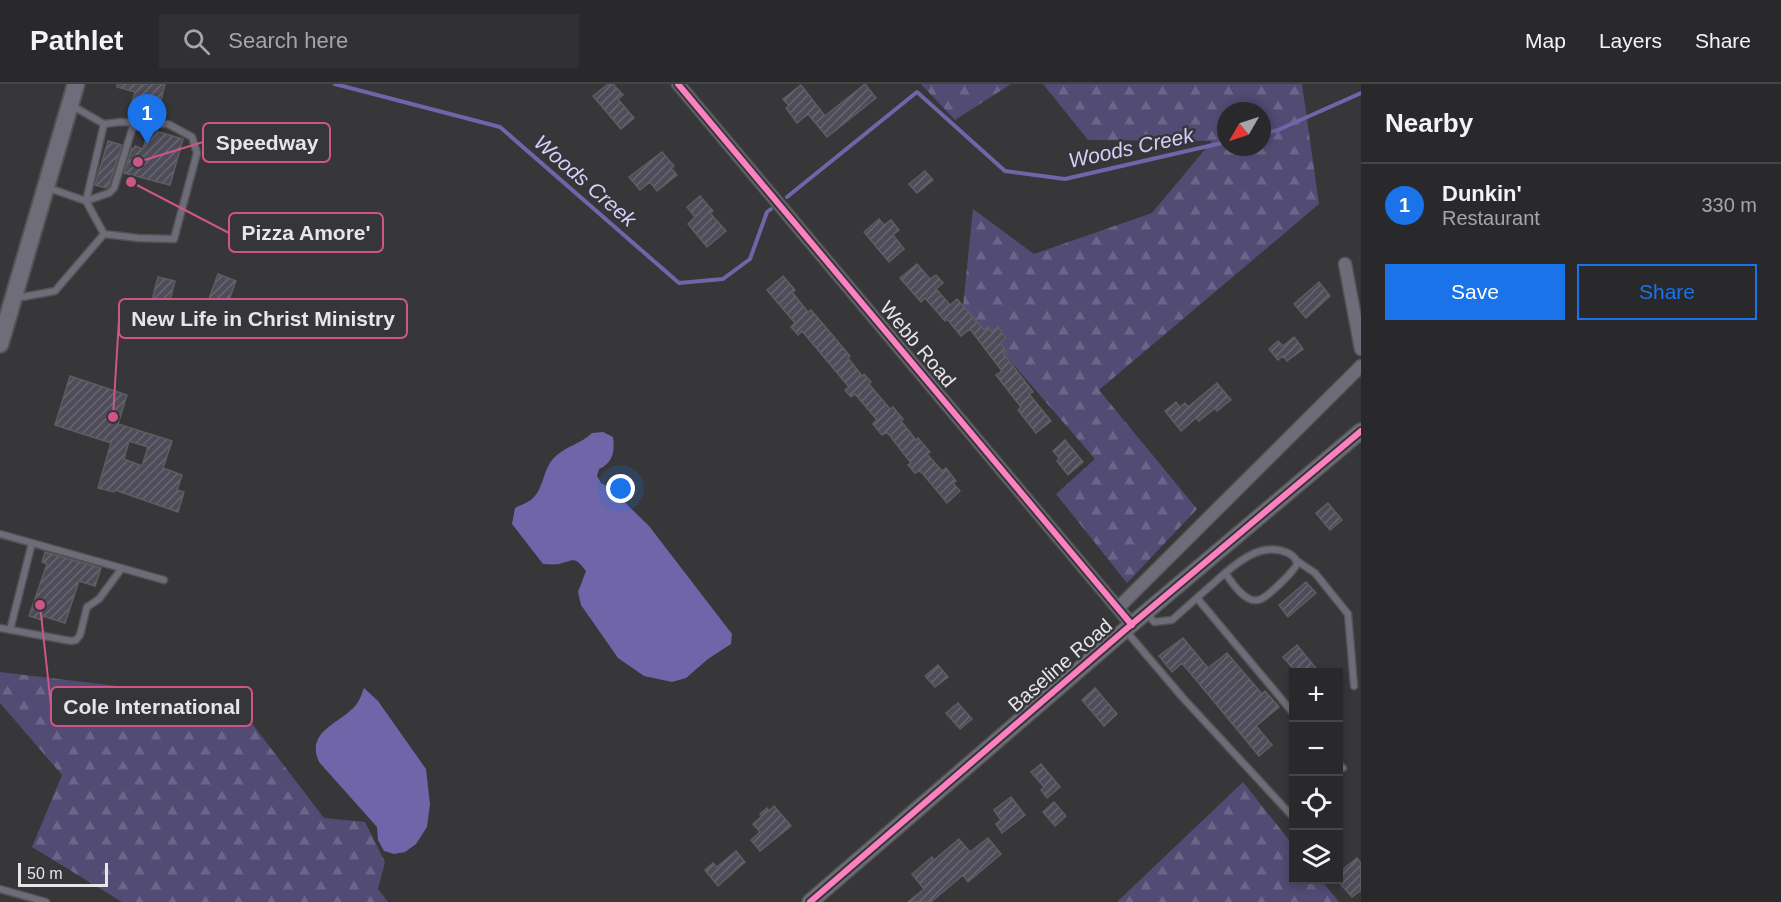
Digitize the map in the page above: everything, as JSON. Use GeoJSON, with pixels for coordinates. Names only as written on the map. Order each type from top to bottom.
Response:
{"type":"FeatureCollection","features":[{"type":"Feature","properties":{"kind":"main road"},"geometry":{"type":"LineString","coordinates":[[0,344],[76,84]]}},
{"type":"Feature","properties":{"kind":"street","name":"Webb Road"},"geometry":{"type":"LineString","coordinates":[[678,84],[1118,608],[1128,628]]}},
{"type":"Feature","properties":{"kind":"street"},"geometry":{"type":"LineString","coordinates":[[1345,264],[1361,349]]}},
{"type":"Feature","properties":{"kind":"street","name":"Baseline Road"},"geometry":{"type":"LineString","coordinates":[[1118,608],[1361,366]]}},
{"type":"Feature","properties":{"kind":"street","name":"Baseline Road"},"geometry":{"type":"LineString","coordinates":[[817,900],[1128,628],[1361,431]]}},
{"type":"Feature","properties":{"kind":"lane"},"geometry":{"type":"LineString","coordinates":[[70,104],[104,124],[168,124],[192,137],[197,153],[174,239],[104,234]]}},
{"type":"Feature","properties":{"kind":"lane"},"geometry":{"type":"LineString","coordinates":[[46,187],[86,201],[109,193],[114,188],[134,123]]}},
{"type":"Feature","properties":{"kind":"lane"},"geometry":{"type":"LineString","coordinates":[[104,124],[86,201],[104,234]]}},
{"type":"Feature","properties":{"kind":"lane"},"geometry":{"type":"LineString","coordinates":[[13,299],[55,291],[104,234]]}},
{"type":"Feature","properties":{"kind":"lane"},"geometry":{"type":"LineString","coordinates":[[0,534],[164,580]]}},
{"type":"Feature","properties":{"kind":"lane"},"geometry":{"type":"LineString","coordinates":[[10,630],[32,543]]}},
{"type":"Feature","properties":{"kind":"lane"},"geometry":{"type":"LineString","coordinates":[[1147,613],[1154,622],[1172,620],[1225,573],[1252,555],[1263,549],[1281,550],[1292,555],[1315,573],[1348,614],[1354,686]]}},
{"type":"Feature","properties":{"kind":"lane"},"geometry":{"type":"LineString","coordinates":[[1225,573],[1241,593],[1252,600],[1261,599],[1293,572],[1297,561]]}},
{"type":"Feature","properties":{"kind":"lane"},"geometry":{"type":"LineString","coordinates":[[0,628],[70,641],[76,640],[80,635],[87,607],[99,599],[122,568]]}},
{"type":"Feature","properties":{"kind":"lane"},"geometry":{"type":"LineString","coordinates":[[1197,598],[1289,709]]}},
{"type":"Feature","properties":{"kind":"lane"},"geometry":{"type":"LineString","coordinates":[[1128,628],[1182,698],[1289,814]]}},
{"type":"Feature","properties":{"kind":"lane"},"geometry":{"type":"LineString","coordinates":[[0,889],[46,902]]}},
{"type":"Feature","properties":{"kind":"green space"},"geometry":{"type":"Polygon","coordinates":[[[921,84],[1011,84],[955,120],[921,84]]]}},
{"type":"Feature","properties":{"kind":"green space"},"geometry":{"type":"Polygon","coordinates":[[[1043,84],[1302,84],[1319,204],[1099,390],[1197,509],[1127,583],[1056,494],[1095,459],[963,306],[973,209],[1034,254],[1152,213],[1212,141],[1088,140],[1043,84]]]}},
{"type":"Feature","properties":{"kind":"green space"},"geometry":{"type":"Polygon","coordinates":[[[0,672],[234,700],[324,818],[365,822],[385,862],[378,889],[388,902],[122,902],[32,847],[62,775],[0,703],[0,672]]]}},
{"type":"Feature","properties":{"kind":"green space"},"geometry":{"type":"Polygon","coordinates":[[[1243,782],[1289,840],[1289,884],[1324,884],[1339,902],[1117,902],[1243,782]]]}},
{"type":"Feature","properties":{"kind":"shaded area"},"geometry":{"type":"Polygon","coordinates":[[[603,432],[613,437],[614,447],[610,460],[599,469],[597,476],[601,483],[610,488],[649,526],[732,634],[731,644],[708,659],[686,678],[672,682],[644,676],[618,658],[581,605],[578,592],[586,571],[574,560],[543,564],[512,524],[515,508],[536,494],[552,460],[592,433],[603,432]]]}},
{"type":"Feature","properties":{"kind":"shaded area"},"geometry":{"type":"Polygon","coordinates":[[[364,688],[378,701],[426,769],[430,804],[427,827],[416,844],[405,852],[394,854],[384,851],[378,840],[377,827],[319,762],[316,751],[320,735],[356,705],[364,688]]]}},
{"type":"Feature","properties":{"kind":"building"},"geometry":{"type":"Polygon","coordinates":[[[117,84],[165,84],[161,100],[150,97],[147,106],[132,102],[135,92],[117,87],[117,84]]]}},
{"type":"Feature","properties":{"kind":"building"},"geometry":{"type":"Polygon","coordinates":[[[608,84],[613,84],[623,95],[618,99],[634,118],[621,129],[593,96],[608,84]]]}},
{"type":"Feature","properties":{"kind":"building"},"geometry":{"type":"Polygon","coordinates":[[[865,84],[876,98],[827,137],[808,114],[797,123],[786,108],[789,106],[783,99],[801,85],[825,116],[865,84]]]}},
{"type":"Feature","properties":{"kind":"building"},"geometry":{"type":"Polygon","coordinates":[[[149,129],[183,139],[170,185],[124,173],[132,148],[134,149],[135,146],[143,149],[149,129]]]}},
{"type":"Feature","properties":{"kind":"building"},"geometry":{"type":"Polygon","coordinates":[[[108,141],[122,145],[106,188],[95,185],[108,141]]]}},
{"type":"Feature","properties":{"kind":"building"},"geometry":{"type":"Polygon","coordinates":[[[662,152],[674,166],[671,168],[677,175],[657,191],[650,182],[640,190],[629,177],[662,152]]]}},
{"type":"Feature","properties":{"kind":"building"},"geometry":{"type":"Polygon","coordinates":[[[925,171],[933,180],[917,193],[909,184],[925,171]]]}},
{"type":"Feature","properties":{"kind":"building"},"geometry":{"type":"Polygon","coordinates":[[[700,196],[713,211],[710,213],[726,231],[707,247],[688,224],[695,217],[687,207],[700,196]]]}},
{"type":"Feature","properties":{"kind":"building"},"geometry":{"type":"Polygon","coordinates":[[[879,219],[884,225],[891,220],[899,230],[893,235],[904,249],[889,262],[864,232],[879,219]]]}},
{"type":"Feature","properties":{"kind":"building"},"geometry":{"type":"Polygon","coordinates":[[[917,264],[930,279],[936,275],[943,283],[936,289],[950,305],[957,299],[984,330],[988,327],[992,332],[998,327],[1006,338],[1000,343],[1006,351],[1003,353],[1033,392],[1029,394],[1051,421],[1036,433],[1018,410],[1021,407],[996,375],[1002,371],[970,329],[961,336],[925,298],[921,302],[900,278],[917,264]]]}},
{"type":"Feature","properties":{"kind":"building"},"geometry":{"type":"Polygon","coordinates":[[[218,274],[236,281],[215,338],[197,331],[218,274]]]}},
{"type":"Feature","properties":{"kind":"building"},"geometry":{"type":"Polygon","coordinates":[[[783,276],[795,290],[792,292],[808,312],[811,310],[850,356],[848,358],[862,376],[864,374],[871,382],[869,384],[890,409],[893,407],[903,419],[901,421],[916,440],[918,438],[930,452],[927,454],[942,471],[946,468],[956,481],[953,483],[960,491],[947,503],[923,474],[919,471],[915,473],[908,465],[911,463],[887,432],[882,435],[873,424],[877,420],[855,394],[851,397],[845,390],[849,387],[802,331],[798,335],[791,327],[795,323],[767,290],[783,276]]]}},
{"type":"Feature","properties":{"kind":"building"},"geometry":{"type":"Polygon","coordinates":[[[158,277],[175,281],[168,308],[151,304],[158,277]]]}},
{"type":"Feature","properties":{"kind":"building"},"geometry":{"type":"Polygon","coordinates":[[[1319,282],[1330,296],[1306,318],[1294,304],[1319,282]]]}},
{"type":"Feature","properties":{"kind":"building"},"geometry":{"type":"Polygon","coordinates":[[[1294,337],[1303,349],[1287,361],[1283,356],[1278,360],[1269,349],[1278,341],[1283,346],[1294,337]]]}},
{"type":"Feature","properties":{"kind":"building"},"geometry":{"type":"Polygon","coordinates":[[[70,376],[127,395],[118,424],[172,441],[163,468],[182,475],[177,490],[184,492],[178,512],[115,490],[114,492],[98,488],[111,443],[55,425],[70,376]],[[129,441],[124,459],[142,466],[148,447],[129,441]]]}},
{"type":"Feature","properties":{"kind":"building"},"geometry":{"type":"Polygon","coordinates":[[[1217,383],[1231,400],[1217,411],[1215,408],[1199,421],[1196,418],[1181,431],[1165,411],[1176,402],[1180,407],[1185,403],[1188,407],[1217,383]]]}},
{"type":"Feature","properties":{"kind":"building"},"geometry":{"type":"Polygon","coordinates":[[[1065,440],[1083,462],[1068,475],[1057,461],[1059,458],[1053,451],[1065,440]]]}},
{"type":"Feature","properties":{"kind":"building"},"geometry":{"type":"Polygon","coordinates":[[[1328,503],[1342,520],[1330,530],[1316,513],[1328,503]]]}},
{"type":"Feature","properties":{"kind":"building"},"geometry":{"type":"Polygon","coordinates":[[[45,552],[101,568],[95,586],[79,581],[65,623],[43,616],[42,620],[29,616],[47,564],[42,562],[45,552]]]}},
{"type":"Feature","properties":{"kind":"building"},"geometry":{"type":"Polygon","coordinates":[[[1306,582],[1316,593],[1288,617],[1279,605],[1306,582]]]}},
{"type":"Feature","properties":{"kind":"building"},"geometry":{"type":"Polygon","coordinates":[[[1183,638],[1208,668],[1227,653],[1262,694],[1265,691],[1279,707],[1256,726],[1272,745],[1259,756],[1182,663],[1172,672],[1159,656],[1183,638]]]}},
{"type":"Feature","properties":{"kind":"building"},"geometry":{"type":"Polygon","coordinates":[[[1297,645],[1316,668],[1293,668],[1283,657],[1297,645]]]}},
{"type":"Feature","properties":{"kind":"building"},"geometry":{"type":"Polygon","coordinates":[[[938,665],[948,677],[935,687],[925,676],[938,665]]]}},
{"type":"Feature","properties":{"kind":"building"},"geometry":{"type":"Polygon","coordinates":[[[1095,688],[1117,714],[1104,726],[1082,700],[1095,688]]]}},
{"type":"Feature","properties":{"kind":"building"},"geometry":{"type":"Polygon","coordinates":[[[958,703],[972,719],[960,729],[946,713],[958,703]]]}},
{"type":"Feature","properties":{"kind":"building"},"geometry":{"type":"Polygon","coordinates":[[[1041,764],[1060,787],[1047,798],[1041,790],[1044,787],[1031,772],[1041,764]]]}},
{"type":"Feature","properties":{"kind":"building"},"geometry":{"type":"Polygon","coordinates":[[[1011,797],[1025,815],[1002,833],[996,824],[1001,820],[994,810],[1011,797]]]}},
{"type":"Feature","properties":{"kind":"building"},"geometry":{"type":"Polygon","coordinates":[[[1054,802],[1066,816],[1055,826],[1043,812],[1054,802]]]}},
{"type":"Feature","properties":{"kind":"building"},"geometry":{"type":"Polygon","coordinates":[[[774,806],[791,826],[760,851],[751,840],[760,832],[753,824],[767,808],[769,811],[774,806]]]}},
{"type":"Feature","properties":{"kind":"building"},"geometry":{"type":"Polygon","coordinates":[[[988,838],[1001,854],[968,882],[963,875],[931,902],[908,902],[924,889],[912,874],[932,857],[934,860],[959,839],[970,852],[988,838]]]}},
{"type":"Feature","properties":{"kind":"building"},"geometry":{"type":"Polygon","coordinates":[[[736,851],[745,862],[718,886],[705,870],[713,863],[717,867],[736,851]]]}},
{"type":"Feature","properties":{"kind":"building"},"geometry":{"type":"Polygon","coordinates":[[[1357,858],[1361,863],[1361,890],[1352,897],[1341,884],[1343,884],[1343,869],[1357,858]]]}},
{"type":"Feature","properties":{"kind":"waterway","name":"Woods Creek"},"geometry":{"type":"LineString","coordinates":[[335,84],[500,127],[679,283],[723,279],[750,259],[767,212],[771,209]]}},
{"type":"Feature","properties":{"kind":"waterway","name":"Woods Creek"},"geometry":{"type":"LineString","coordinates":[[787,197],[917,92],[1005,171],[1065,179],[1217,144]]}},
{"type":"Feature","properties":{"kind":"waterway","name":"Woods Creek"},"geometry":{"type":"LineString","coordinates":[[1271,132],[1361,93]]}},
{"type":"Feature","properties":{"kind":"cycle path"},"geometry":{"type":"LineString","coordinates":[[678,84],[1132,625]]}},
{"type":"Feature","properties":{"kind":"cycle path"},"geometry":{"type":"LineString","coordinates":[[810,902],[1125,630],[1361,431]]}},
{"type":"Feature","properties":{"kind":"place","name":"Dunkin'"},"geometry":{"type":"Point","coordinates":[147,144]}},
{"type":"Feature","properties":{"kind":"place","name":"Speedway"},"geometry":{"type":"Point","coordinates":[138,162]}},
{"type":"Feature","properties":{"kind":"place","name":"Pizza Amore'"},"geometry":{"type":"Point","coordinates":[131,182]}},
{"type":"Feature","properties":{"kind":"place","name":"New Life in Christ Ministry"},"geometry":{"type":"Point","coordinates":[113,417]}},
{"type":"Feature","properties":{"kind":"place","name":"Cole International"},"geometry":{"type":"Point","coordinates":[40,605]}}]}
